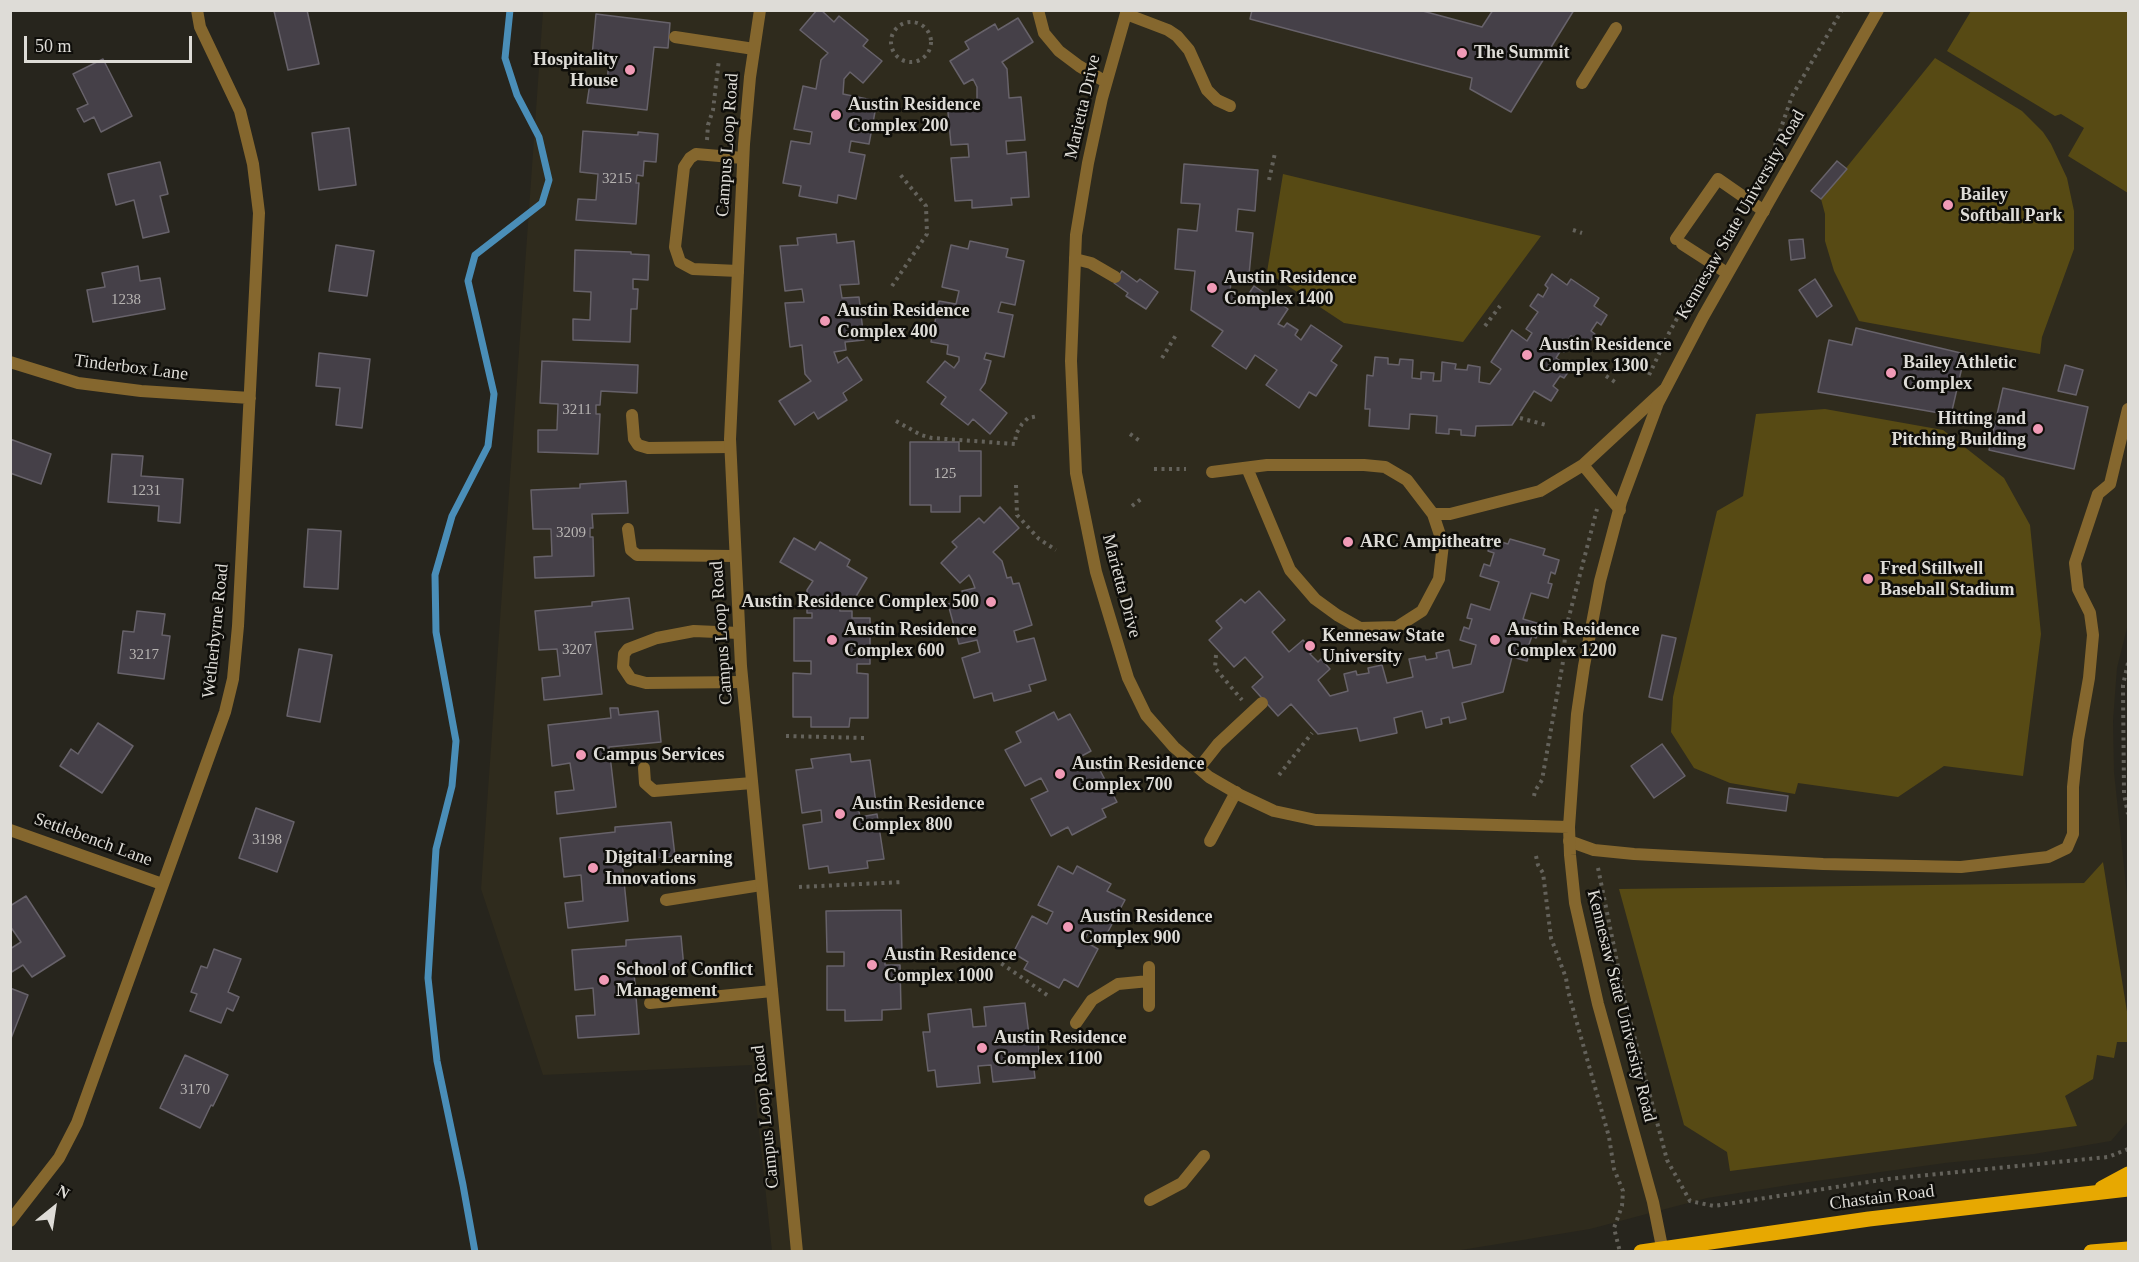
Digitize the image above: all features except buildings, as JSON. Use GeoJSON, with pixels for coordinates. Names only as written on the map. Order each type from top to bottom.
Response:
{"type":"FeatureCollection","features":[{"type":"Feature","properties":{"kind":"main road"},"geometry":{"type":"LineString","coordinates":[[2096,1192],[2128,1174]]}},
{"type":"Feature","properties":{"kind":"main road","name":"Chastain Road"},"geometry":{"type":"LineString","coordinates":[[1641,1251],[1663,1250],[1869,1219],[2128,1189]]}},
{"type":"Feature","properties":{"kind":"main road"},"geometry":{"type":"LineString","coordinates":[[2091,1251],[2128,1249]]}},
{"type":"Feature","properties":{"kind":"street","name":"Wetherbyrne Road"},"geometry":{"type":"LineString","coordinates":[[10,1221],[59,1158],[77,1123],[225,712],[233,680],[238,626],[259,213],[253,164],[240,111],[200,27],[197,10]]}},
{"type":"Feature","properties":{"kind":"street","name":"Campus Loop Road"},"geometry":{"type":"LineString","coordinates":[[760,10],[743,158],[730,447],[742,682],[797,1251]]}},
{"type":"Feature","properties":{"kind":"street"},"geometry":{"type":"LineString","coordinates":[[1038,10],[1044,33],[1059,51],[1106,82]]}},
{"type":"Feature","properties":{"kind":"street","name":"Kennesaw State University Road"},"geometry":{"type":"LineString","coordinates":[[1663,1250],[1653,1202],[1598,1004],[1580,928],[1572,878],[1569,827],[1577,714],[1584,666],[1600,581],[1620,510],[1642,442],[1665,389],[1727,273],[1878,10]]}},
{"type":"Feature","properties":{"kind":"street"},"geometry":{"type":"LineString","coordinates":[[1126,12],[1177,36],[1189,50],[1207,90],[1217,100],[1230,106]]}},
{"type":"Feature","properties":{"kind":"street","name":"Marietta Drive"},"geometry":{"type":"LineString","coordinates":[[1126,12],[1106,82],[1088,163],[1076,235],[1071,361],[1076,473],[1096,572],[1128,678],[1146,715],[1174,747],[1198,768],[1236,792],[1274,811],[1316,820],[1569,827]]}},
{"type":"Feature","properties":{"kind":"street"},"geometry":{"type":"LineString","coordinates":[[1582,83],[1616,28]]}},
{"type":"Feature","properties":{"kind":"street"},"geometry":{"type":"LineString","coordinates":[[675,37],[754,49]]}},
{"type":"Feature","properties":{"kind":"street"},"geometry":{"type":"LineString","coordinates":[[738,271],[693,269],[680,262],[675,247],[684,167],[690,158],[696,154],[743,158]]}},
{"type":"Feature","properties":{"kind":"street"},"geometry":{"type":"LineString","coordinates":[[1727,273],[1679,241],[1718,179],[1764,211]]}},
{"type":"Feature","properties":{"kind":"street"},"geometry":{"type":"LineString","coordinates":[[1075,259],[1091,263],[1115,277]]}},
{"type":"Feature","properties":{"kind":"street","name":"Tinderbox Lane"},"geometry":{"type":"LineString","coordinates":[[10,362],[78,383],[141,391],[250,398]]}},
{"type":"Feature","properties":{"kind":"street"},"geometry":{"type":"LineString","coordinates":[[1433,514],[1467,511],[1540,491],[1582,465],[1665,389]]}},
{"type":"Feature","properties":{"kind":"street"},"geometry":{"type":"LineString","coordinates":[[1569,841],[1594,850],[1634,854],[1823,864],[1961,867],[2048,858],[2067,848],[2073,834],[2073,788],[2093,635],[2090,613],[2078,589],[2075,563],[2098,494],[2110,484],[2128,409]]}},
{"type":"Feature","properties":{"kind":"street"},"geometry":{"type":"LineString","coordinates":[[632,415],[634,439],[638,445],[648,448],[730,447]]}},
{"type":"Feature","properties":{"kind":"street"},"geometry":{"type":"LineString","coordinates":[[1212,472],[1267,465],[1364,465],[1385,467],[1407,480],[1433,514],[1443,544],[1439,579],[1422,611],[1397,627],[1360,628],[1315,599],[1290,570],[1247,468]]}},
{"type":"Feature","properties":{"kind":"street"},"geometry":{"type":"LineString","coordinates":[[1582,465],[1620,510]]}},
{"type":"Feature","properties":{"kind":"street"},"geometry":{"type":"LineString","coordinates":[[628,529],[631,550],[637,555],[735,556]]}},
{"type":"Feature","properties":{"kind":"street"},"geometry":{"type":"LineString","coordinates":[[739,633],[694,631],[657,638],[628,649],[624,654],[623,667],[631,678],[646,683],[742,682]]}},
{"type":"Feature","properties":{"kind":"street"},"geometry":{"type":"LineString","coordinates":[[1198,768],[1218,744],[1262,703]]}},
{"type":"Feature","properties":{"kind":"street"},"geometry":{"type":"LineString","coordinates":[[644,768],[645,783],[654,791],[752,783]]}},
{"type":"Feature","properties":{"kind":"street"},"geometry":{"type":"LineString","coordinates":[[1210,841],[1236,792]]}},
{"type":"Feature","properties":{"kind":"street","name":"Settlebench Lane"},"geometry":{"type":"LineString","coordinates":[[10,830],[162,884]]}},
{"type":"Feature","properties":{"kind":"street"},"geometry":{"type":"LineString","coordinates":[[666,900],[761,885]]}},
{"type":"Feature","properties":{"kind":"street"},"geometry":{"type":"LineString","coordinates":[[1149,967],[1149,1006]]}},
{"type":"Feature","properties":{"kind":"street"},"geometry":{"type":"LineString","coordinates":[[1076,1023],[1092,1000],[1118,984],[1149,981]]}},
{"type":"Feature","properties":{"kind":"street"},"geometry":{"type":"LineString","coordinates":[[650,1003],[772,992]]}},
{"type":"Feature","properties":{"kind":"street"},"geometry":{"type":"LineString","coordinates":[[1150,1200],[1182,1183],[1204,1156]]}},
{"type":"Feature","properties":{"kind":"path"},"geometry":{"type":"LineString","coordinates":[[1719,246],[1771,157],[1792,96],[1842,10]]}},
{"type":"Feature","properties":{"kind":"path"},"geometry":{"type":"LineString","coordinates":[[919,24],[929,33],[931,46],[928,53],[918,61],[905,62],[892,48],[892,36],[900,26],[919,24]]}},
{"type":"Feature","properties":{"kind":"path"},"geometry":{"type":"LineString","coordinates":[[705,155],[708,125],[713,110],[719,44]]}},
{"type":"Feature","properties":{"kind":"path"},"geometry":{"type":"LineString","coordinates":[[1269,180],[1275,153]]}},
{"type":"Feature","properties":{"kind":"path"},"geometry":{"type":"LineString","coordinates":[[892,286],[927,234],[926,206],[898,172]]}},
{"type":"Feature","properties":{"kind":"path"},"geometry":{"type":"LineString","coordinates":[[1573,230],[1582,233]]}},
{"type":"Feature","properties":{"kind":"path"},"geometry":{"type":"LineString","coordinates":[[1649,375],[1700,277]]}},
{"type":"Feature","properties":{"kind":"path"},"geometry":{"type":"LineString","coordinates":[[1485,326],[1500,306]]}},
{"type":"Feature","properties":{"kind":"path"},"geometry":{"type":"LineString","coordinates":[[1162,358],[1176,335]]}},
{"type":"Feature","properties":{"kind":"path"},"geometry":{"type":"LineString","coordinates":[[1606,375],[1615,382]]}},
{"type":"Feature","properties":{"kind":"path"},"geometry":{"type":"LineString","coordinates":[[896,421],[921,435],[932,438],[1015,444],[1016,434],[1022,424],[1028,418],[1038,416]]}},
{"type":"Feature","properties":{"kind":"path"},"geometry":{"type":"LineString","coordinates":[[1520,418],[1546,425]]}},
{"type":"Feature","properties":{"kind":"path"},"geometry":{"type":"LineString","coordinates":[[1130,434],[1140,441]]}},
{"type":"Feature","properties":{"kind":"path"},"geometry":{"type":"LineString","coordinates":[[1154,469],[1186,469]]}},
{"type":"Feature","properties":{"kind":"path"},"geometry":{"type":"LineString","coordinates":[[1016,485],[1017,515],[1039,539],[1056,550]]}},
{"type":"Feature","properties":{"kind":"path"},"geometry":{"type":"LineString","coordinates":[[1132,506],[1141,499]]}},
{"type":"Feature","properties":{"kind":"path"},"geometry":{"type":"LineString","coordinates":[[1534,796],[1542,780],[1562,670],[1565,632],[1598,506]]}},
{"type":"Feature","properties":{"kind":"path"},"geometry":{"type":"LineString","coordinates":[[1216,655],[1215,668],[1252,712]]}},
{"type":"Feature","properties":{"kind":"path"},"geometry":{"type":"LineString","coordinates":[[2128,663],[2123,685],[2124,794],[2128,814]]}},
{"type":"Feature","properties":{"kind":"path"},"geometry":{"type":"LineString","coordinates":[[1280,775],[1312,733]]}},
{"type":"Feature","properties":{"kind":"path"},"geometry":{"type":"LineString","coordinates":[[786,736],[866,738]]}},
{"type":"Feature","properties":{"kind":"path"},"geometry":{"type":"LineString","coordinates":[[1536,856],[1543,873],[1551,938],[1566,978],[1609,1137],[1614,1169],[1623,1191],[1622,1206],[1614,1228],[1620,1251]]}},
{"type":"Feature","properties":{"kind":"path"},"geometry":{"type":"LineString","coordinates":[[1597,861],[1625,1001],[1667,1160],[1690,1201],[1714,1206],[1888,1179],[2108,1157],[2128,1149]]}},
{"type":"Feature","properties":{"kind":"path"},"geometry":{"type":"LineString","coordinates":[[799,887],[903,882]]}},
{"type":"Feature","properties":{"kind":"path"},"geometry":{"type":"LineString","coordinates":[[989,955],[1050,997]]}},
{"type":"Feature","properties":{"kind":"shaded area","name":"Kennesaw State University"},"geometry":{"type":"Polygon","coordinates":[[[543,11],[2128,11],[2128,624],[2117,668],[2113,721],[2114,772],[2128,904],[2128,1121],[2111,1141],[2034,1154],[1945,1163],[1707,1198],[1590,1229],[1455,1251],[772,1251],[752,1065],[543,1075],[481,889],[543,11]]]}},
{"type":"Feature","properties":{"kind":"shaded area"},"geometry":{"type":"Polygon","coordinates":[[[1971,11],[2128,11],[2128,193],[2068,156],[2084,128],[2061,114],[2055,116],[1947,51],[1971,11]]]}},
{"type":"Feature","properties":{"kind":"shaded area","name":"Bailey Softball Park"},"geometry":{"type":"Polygon","coordinates":[[[1935,58],[2022,111],[2043,132],[2067,178],[2074,211],[2074,249],[2042,337],[2040,354],[1859,321],[1834,271],[1825,241],[1825,214],[1821,199],[1935,58]]]}},
{"type":"Feature","properties":{"kind":"shaded area"},"geometry":{"type":"Polygon","coordinates":[[[1283,174],[1541,236],[1463,342],[1344,323],[1267,272],[1283,174]]]}},
{"type":"Feature","properties":{"kind":"shaded area","name":"Fred Stillwell Baseball Stadium"},"geometry":{"type":"Polygon","coordinates":[[[1825,409],[1943,430],[2004,478],[2030,525],[2041,634],[2023,776],[1944,766],[1898,797],[1798,783],[1795,794],[1730,783],[1694,768],[1671,732],[1673,697],[1717,511],[1743,496],[1756,414],[1825,409]]]}},
{"type":"Feature","properties":{"kind":"shaded area"},"geometry":{"type":"Polygon","coordinates":[[[2103,862],[2128,1018],[2128,1042],[2117,1042],[2114,1058],[2097,1055],[2093,1079],[2065,1096],[2077,1126],[1730,1171],[1727,1152],[1684,1125],[1619,889],[2084,883],[2103,862]]]}},
{"type":"Feature","properties":{"kind":"waterway"},"geometry":{"type":"LineString","coordinates":[[475,1252],[437,1061],[428,978],[436,849],[452,786],[456,741],[436,632],[435,575],[452,516],[488,446],[494,394],[468,281],[475,255],[542,203],[549,180],[539,137],[517,95],[505,58],[510,10]]}},
{"type":"Feature","properties":{"kind":"place","name":"The Summit"},"geometry":{"type":"Point","coordinates":[1462,53]}},
{"type":"Feature","properties":{"kind":"place","name":"Hospitality House"},"geometry":{"type":"Point","coordinates":[630,70]}},
{"type":"Feature","properties":{"kind":"place","name":"Austin Residence Complex 200"},"geometry":{"type":"Point","coordinates":[836,115]}},
{"type":"Feature","properties":{"kind":"place","name":"Bailey Softball Park"},"geometry":{"type":"Point","coordinates":[1948,205]}},
{"type":"Feature","properties":{"kind":"place","name":"Austin Residence Complex 1400"},"geometry":{"type":"Point","coordinates":[1212,288]}},
{"type":"Feature","properties":{"kind":"place","name":"Austin Residence Complex 400"},"geometry":{"type":"Point","coordinates":[825,321]}},
{"type":"Feature","properties":{"kind":"place","name":"Austin Residence Complex 1300"},"geometry":{"type":"Point","coordinates":[1527,355]}},
{"type":"Feature","properties":{"kind":"place","name":"Bailey Athletic Complex"},"geometry":{"type":"Point","coordinates":[1891,373]}},
{"type":"Feature","properties":{"kind":"place","name":"Hitting and Pitching Building"},"geometry":{"type":"Point","coordinates":[2038,429]}},
{"type":"Feature","properties":{"kind":"place","name":"ARC Ampitheatre"},"geometry":{"type":"Point","coordinates":[1348,542]}},
{"type":"Feature","properties":{"kind":"place","name":"Fred Stillwell Baseball Stadium"},"geometry":{"type":"Point","coordinates":[1868,579]}},
{"type":"Feature","properties":{"kind":"place","name":"Austin Residence Complex 500"},"geometry":{"type":"Point","coordinates":[991,602]}},
{"type":"Feature","properties":{"kind":"place","name":"Austin Residence Complex 600"},"geometry":{"type":"Point","coordinates":[832,640]}},
{"type":"Feature","properties":{"kind":"place","name":"Austin Residence Complex 1200"},"geometry":{"type":"Point","coordinates":[1495,640]}},
{"type":"Feature","properties":{"kind":"place","name":"Kennesaw State University"},"geometry":{"type":"Point","coordinates":[1310,646]}},
{"type":"Feature","properties":{"kind":"place","name":"Campus Services"},"geometry":{"type":"Point","coordinates":[581,755]}},
{"type":"Feature","properties":{"kind":"place","name":"Austin Residence Complex 700"},"geometry":{"type":"Point","coordinates":[1060,774]}},
{"type":"Feature","properties":{"kind":"place","name":"Austin Residence Complex 800"},"geometry":{"type":"Point","coordinates":[840,814]}},
{"type":"Feature","properties":{"kind":"place","name":"Digital Learning Innovations"},"geometry":{"type":"Point","coordinates":[593,868]}},
{"type":"Feature","properties":{"kind":"place","name":"Austin Residence Complex 900"},"geometry":{"type":"Point","coordinates":[1068,927]}},
{"type":"Feature","properties":{"kind":"place","name":"Austin Residence Complex 1000"},"geometry":{"type":"Point","coordinates":[872,965]}},
{"type":"Feature","properties":{"kind":"place","name":"School of Conflict Management"},"geometry":{"type":"Point","coordinates":[604,980]}},
{"type":"Feature","properties":{"kind":"place","name":"Austin Residence Complex 1100"},"geometry":{"type":"Point","coordinates":[982,1048]}}]}
